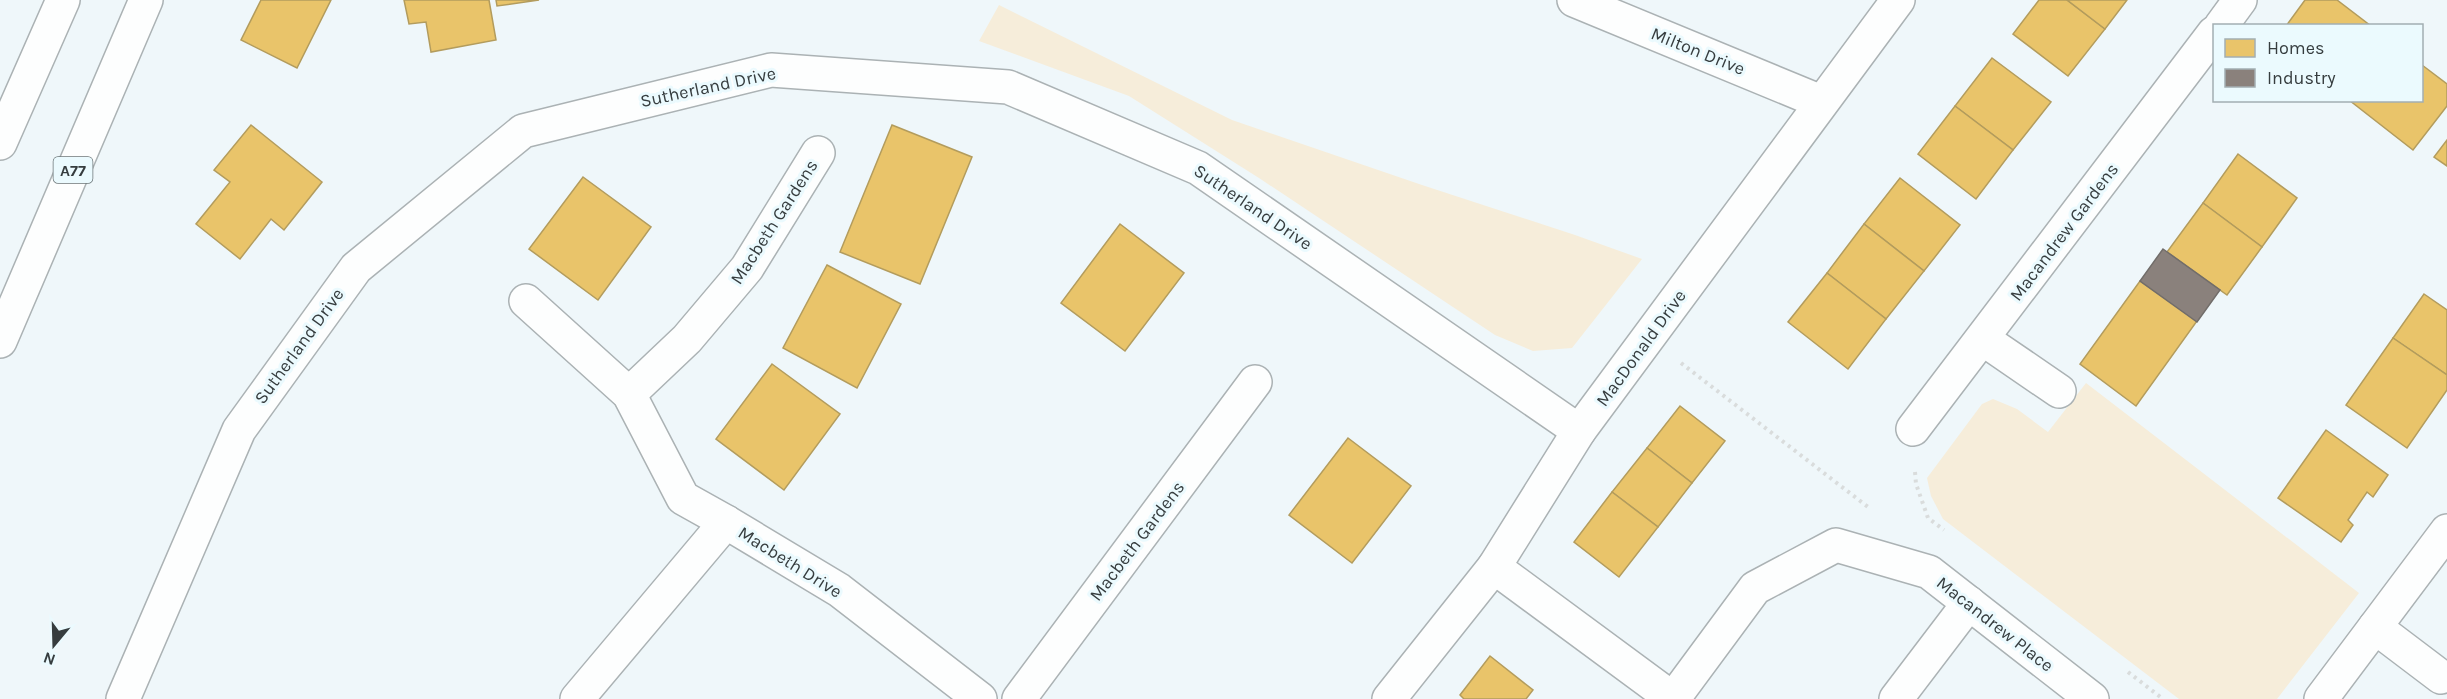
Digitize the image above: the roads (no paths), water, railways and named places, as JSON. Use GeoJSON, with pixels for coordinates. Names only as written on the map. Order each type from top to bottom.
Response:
{"type":"FeatureCollection","features":[{"type":"Feature","properties":{"kind":"main road"},"geometry":{"type":"LineString","coordinates":[[0,143],[63,0]]}},
{"type":"Feature","properties":{"kind":"main road","name":"A77"},"geometry":{"type":"LineString","coordinates":[[0,341],[146,0]]}},
{"type":"Feature","properties":{"kind":"main road","name":"Milton Drive"},"geometry":{"type":"LineString","coordinates":[[1574,0],[1821,102]]}},
{"type":"Feature","properties":{"kind":"main road","name":"MacDonald Drive"},"geometry":{"type":"LineString","coordinates":[[1389,699],[1494,567],[1579,431],[1898,0]]}},
{"type":"Feature","properties":{"kind":"main road"},"geometry":{"type":"LineString","coordinates":[[2222,24],[2240,0]]}},
{"type":"Feature","properties":{"kind":"main road","name":"Macandrew Gardens"},"geometry":{"type":"LineString","coordinates":[[1913,429],[2213,34]]}},
{"type":"Feature","properties":{"kind":"main road","name":"Sutherland Drive"},"geometry":{"type":"LineString","coordinates":[[123,699],[239,430],[356,268],[523,131],[771,70],[1008,87],[1198,168],[1579,431]]}},
{"type":"Feature","properties":{"kind":"main road","name":"Macbeth Gardens"},"geometry":{"type":"LineString","coordinates":[[629,393],[687,339],[747,268],[818,153]]}},
{"type":"Feature","properties":{"kind":"main road"},"geometry":{"type":"LineString","coordinates":[[526,302],[629,393],[683,498],[726,522]]}},
{"type":"Feature","properties":{"kind":"main road"},"geometry":{"type":"LineString","coordinates":[[1983,339],[2059,390]]}},
{"type":"Feature","properties":{"kind":"main road","name":"Macbeth Gardens"},"geometry":{"type":"LineString","coordinates":[[1019,699],[1255,382]]}},
{"type":"Feature","properties":{"kind":"main road","name":"Macbeth Drive"},"geometry":{"type":"LineString","coordinates":[[577,699],[726,522],[839,590],[980,699]]}},
{"type":"Feature","properties":{"kind":"main road"},"geometry":{"type":"LineString","coordinates":[[2321,699],[2447,531]]}},
{"type":"Feature","properties":{"kind":"main road","name":"Macandrew Place"},"geometry":{"type":"LineString","coordinates":[[1673,699],[1755,588],[1836,545],[1929,572],[2092,699]]}},
{"type":"Feature","properties":{"kind":"main road"},"geometry":{"type":"LineString","coordinates":[[1494,567],[1673,699]]}},
{"type":"Feature","properties":{"kind":"main road"},"geometry":{"type":"LineString","coordinates":[[1896,699],[1969,603]]}},
{"type":"Feature","properties":{"kind":"main road"},"geometry":{"type":"LineString","coordinates":[[2375,627],[2441,677]]}}]}
